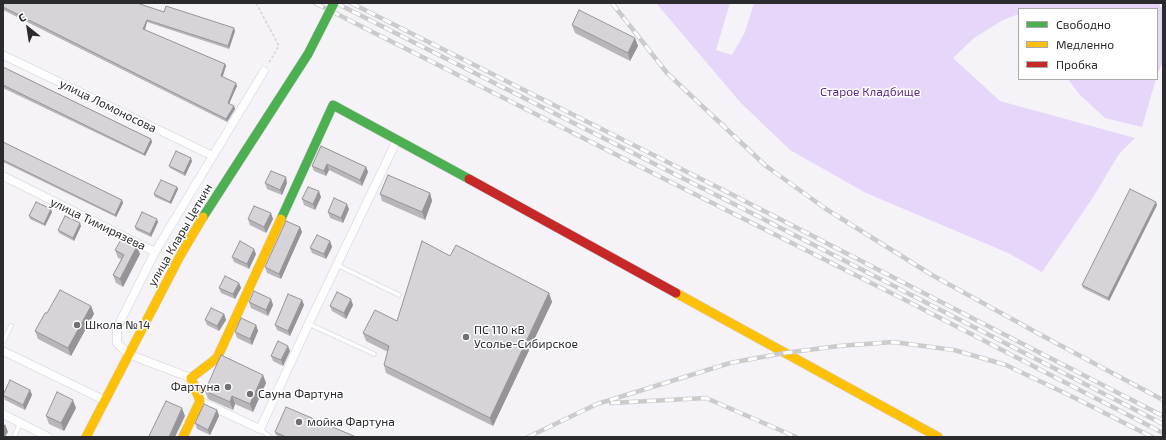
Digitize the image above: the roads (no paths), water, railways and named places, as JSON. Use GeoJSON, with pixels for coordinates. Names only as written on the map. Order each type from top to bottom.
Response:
{"type":"FeatureCollection","features":[{"type":"Feature","properties":{"kind":"street","name":"улица Клары Цеткин"},"geometry":{"type":"LineString","coordinates":[[86,437],[180,256],[214,198],[308,54],[334,3]]}},
{"type":"Feature","properties":{"kind":"street","name":"улица Ломоносова"},"geometry":{"type":"LineString","coordinates":[[3,56],[213,156]]}},
{"type":"Feature","properties":{"kind":"street"},"geometry":{"type":"LineString","coordinates":[[155,252],[264,71]]}},
{"type":"Feature","properties":{"kind":"street"},"geometry":{"type":"LineString","coordinates":[[191,378],[217,358],[333,105],[938,437]]}},
{"type":"Feature","properties":{"kind":"street"},"geometry":{"type":"LineString","coordinates":[[128,354],[191,378],[200,401],[260,429],[397,140]]}},
{"type":"Feature","properties":{"kind":"street","name":"улица Тимирязева"},"geometry":{"type":"LineString","coordinates":[[3,176],[155,252],[117,328],[117,343],[128,354]]}},
{"type":"Feature","properties":{"kind":"street"},"geometry":{"type":"LineString","coordinates":[[3,351],[104,400]]}},
{"type":"Feature","properties":{"kind":"street"},"geometry":{"type":"LineString","coordinates":[[183,437],[200,401]]}},
{"type":"Feature","properties":{"kind":"street"},"geometry":{"type":"LineString","coordinates":[[3,414],[48,437]]}},
{"type":"Feature","properties":{"kind":"lane"},"geometry":{"type":"LineString","coordinates":[[337,265],[399,295]]}},
{"type":"Feature","properties":{"kind":"lane"},"geometry":{"type":"LineString","coordinates":[[309,323],[374,354]]}},
{"type":"Feature","properties":{"kind":"lane"},"geometry":{"type":"LineString","coordinates":[[3,342],[11,326]]}},
{"type":"Feature","properties":{"kind":"lane"},"geometry":{"type":"LineString","coordinates":[[14,437],[20,423]]}},
{"type":"Feature","properties":{"kind":"lane"},"geometry":{"type":"LineString","coordinates":[[260,429],[270,437]]}},
{"type":"Feature","properties":{"kind":"railway"},"geometry":{"type":"LineString","coordinates":[[315,3],[911,303],[1163,433]]}},
{"type":"Feature","properties":{"kind":"railway"},"geometry":{"type":"LineString","coordinates":[[336,3],[728,201],[1163,424]]}},
{"type":"Feature","properties":{"kind":"railway"},"geometry":{"type":"LineString","coordinates":[[351,3],[731,194],[1163,416]]}},
{"type":"Feature","properties":{"kind":"railway"},"geometry":{"type":"LineString","coordinates":[[612,3],[667,73],[766,166],[826,209],[932,275],[1163,400]]}},
{"type":"Feature","properties":{"kind":"railway"},"geometry":{"type":"LineString","coordinates":[[528,437],[597,404],[730,363],[784,353],[839,346],[893,342],[954,350],[1006,365],[1152,437]]}},
{"type":"Feature","properties":{"kind":"railway"},"geometry":{"type":"LineString","coordinates":[[611,403],[706,398],[796,437]]}},
{"type":"Feature","properties":{"kind":"place","name":"Школа №14"},"geometry":{"type":"Point","coordinates":[77,325]}},
{"type":"Feature","properties":{"kind":"place","name":"ПС 110 кВ Усолье-Сибирское"},"geometry":{"type":"Point","coordinates":[466,337]}},
{"type":"Feature","properties":{"kind":"place","name":"Фартуна"},"geometry":{"type":"Point","coordinates":[228,387]}},
{"type":"Feature","properties":{"kind":"place","name":"Сауна Фартуна"},"geometry":{"type":"Point","coordinates":[250,394]}},
{"type":"Feature","properties":{"kind":"place","name":"мойка Фартуна"},"geometry":{"type":"Point","coordinates":[299,422]}},
{"type":"Feature","properties":{"kind":"park label","name":"Старое Кладбище"},"geometry":{"type":"Point","coordinates":[870,92]}}]}
